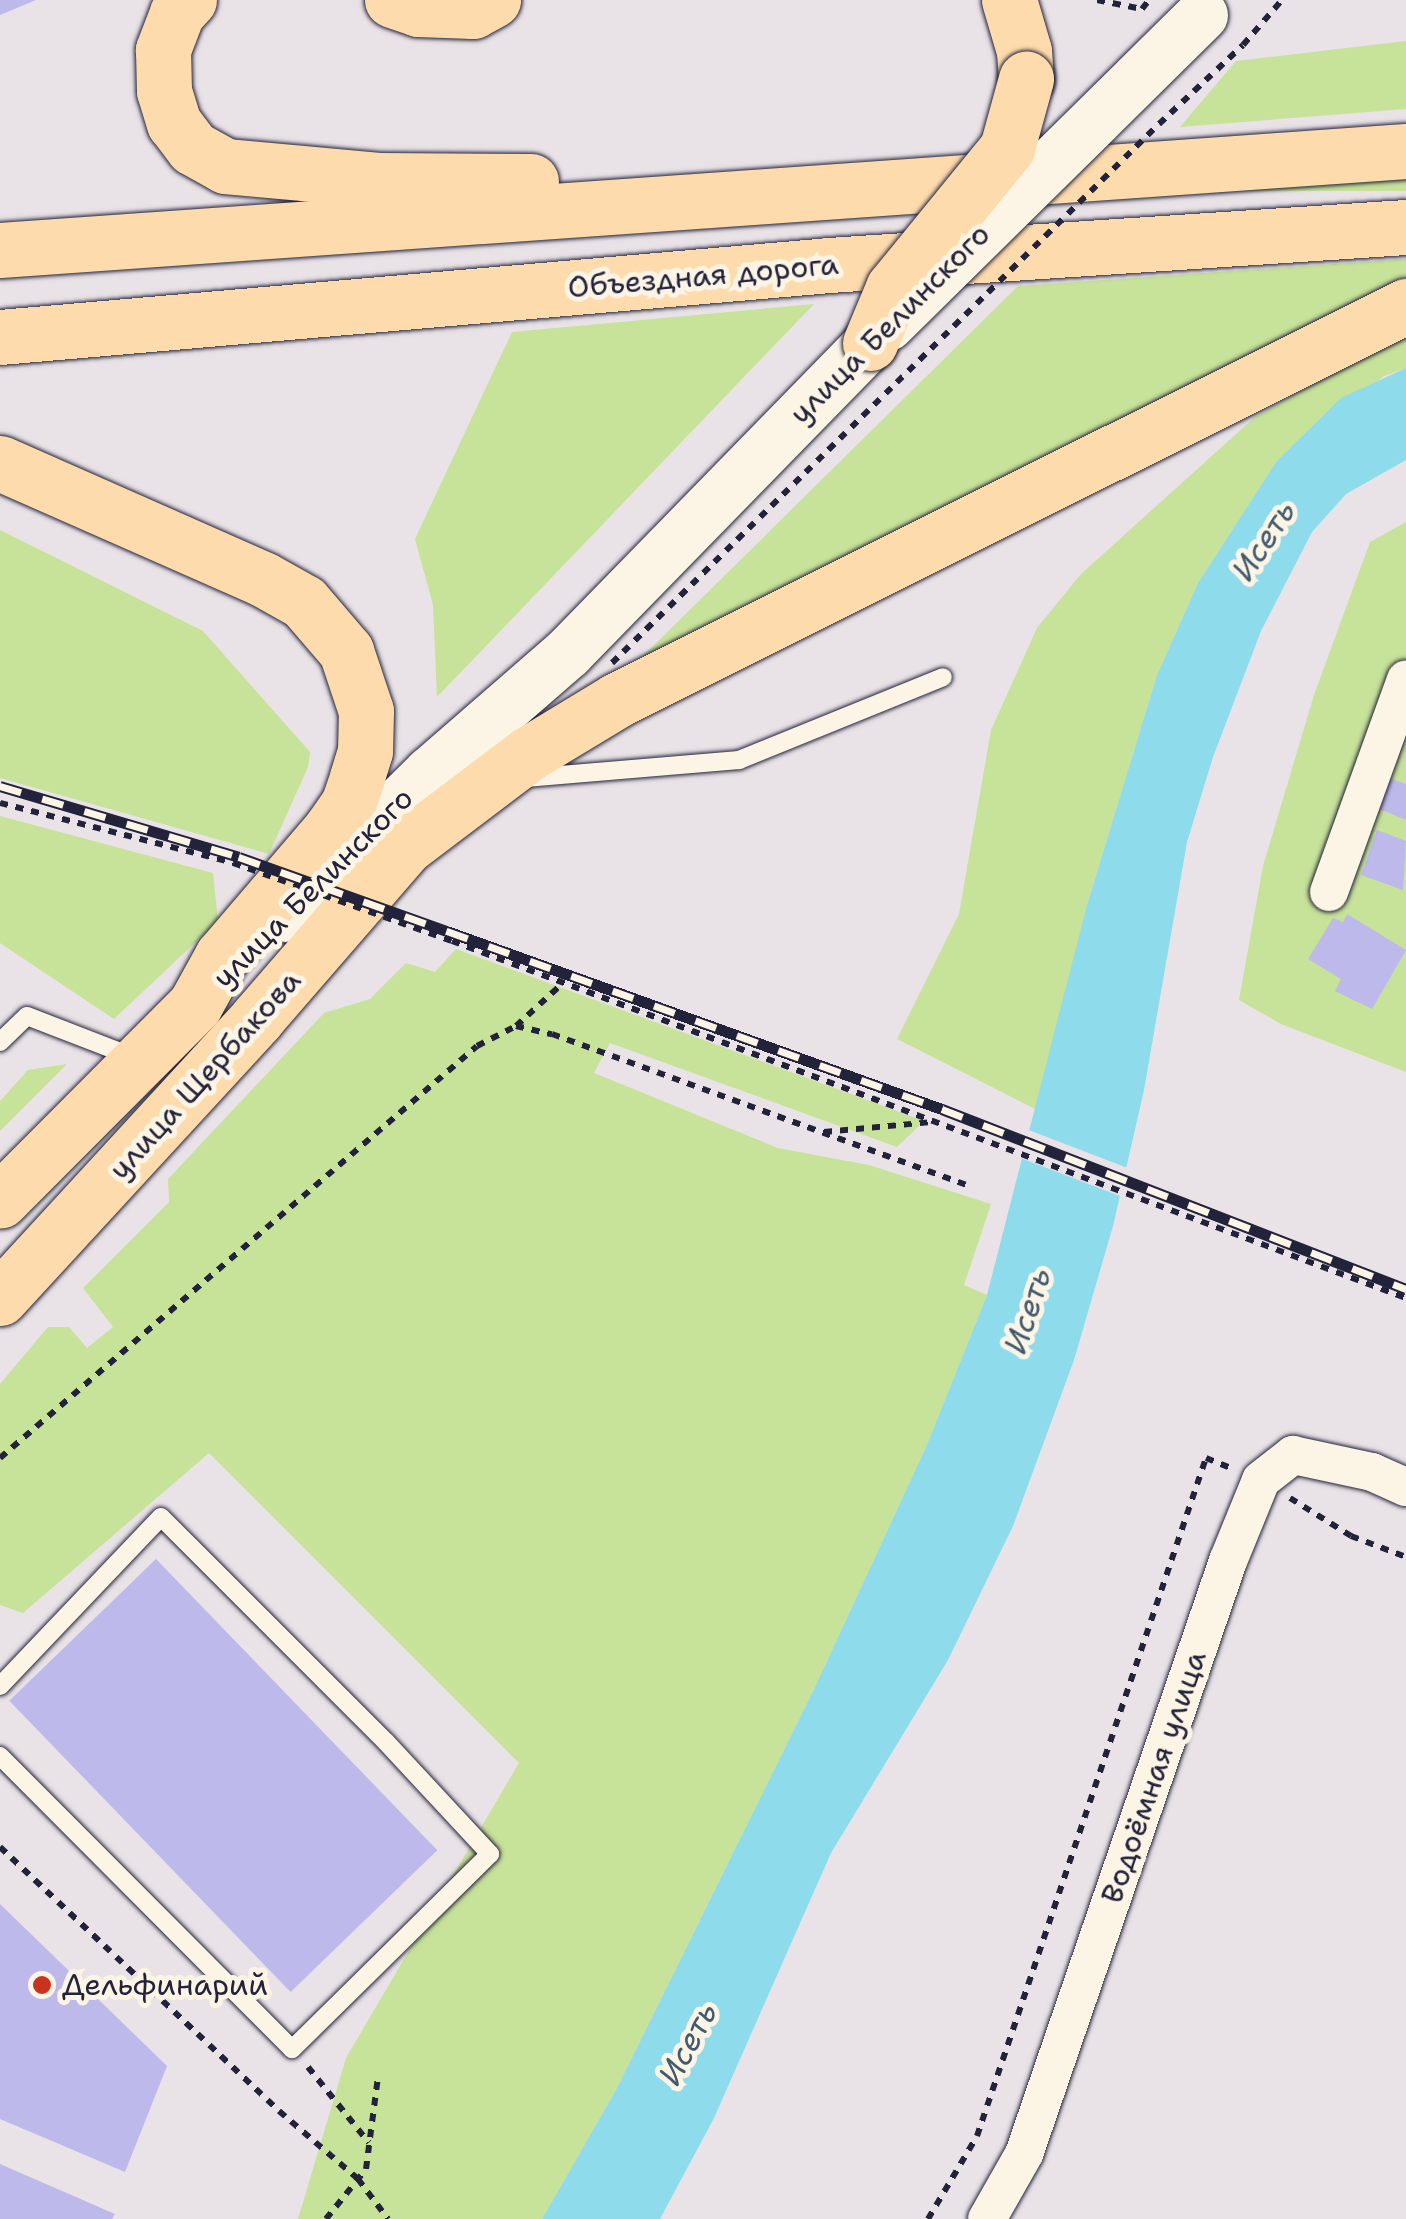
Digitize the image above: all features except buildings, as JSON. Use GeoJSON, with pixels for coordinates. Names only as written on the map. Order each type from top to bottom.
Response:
{"type":"FeatureCollection","features":[{"type":"Feature","properties":{"kind":"main road"},"geometry":{"type":"LineString","coordinates":[[189,0],[177,14],[163,50],[164,91],[174,123],[193,148],[225,166],[378,180],[698,180],[828,194]]}},
{"type":"Feature","properties":{"kind":"main road"},"geometry":{"type":"LineString","coordinates":[[392,0],[418,10],[457,11],[473,11],[494,0]]}},
{"type":"Feature","properties":{"kind":"main road"},"geometry":{"type":"LineString","coordinates":[[870,344],[893,288],[1006,148],[1026,79],[1024,51],[1009,0]]}},
{"type":"Feature","properties":{"kind":"main road","name":"улица Белинского"},"geometry":{"type":"LineString","coordinates":[[405,847],[870,344],[1216,0]]}},
{"type":"Feature","properties":{"kind":"main road"},"geometry":{"type":"LineString","coordinates":[[0,250],[1406,151]]}},
{"type":"Feature","properties":{"kind":"main road","name":"Объездная дорога"},"geometry":{"type":"LineString","coordinates":[[0,337],[829,265],[1406,226]]}},
{"type":"Feature","properties":{"kind":"main road","name":"улица Щербакова"},"geometry":{"type":"LineString","coordinates":[[0,1298],[258,1017],[405,847],[490,782],[617,700],[1406,306]]}},
{"type":"Feature","properties":{"kind":"main road","name":"улица Щербакова"},"geometry":{"type":"LineString","coordinates":[[0,462],[304,602],[346,651],[359,680],[366,711],[365,751],[348,804],[222,956],[195,1005],[0,1201]]}},
{"type":"Feature","properties":{"kind":"main road","name":"улица Белинского"},"geometry":{"type":"LineString","coordinates":[[195,1005],[430,772],[587,653]]}},
{"type":"Feature","properties":{"kind":"street"},"geometry":{"type":"LineString","coordinates":[[1329,892],[1406,679]]}},
{"type":"Feature","properties":{"kind":"street","name":"Водоёмная улица"},"geometry":{"type":"LineString","coordinates":[[987,2219],[1024,2154],[1228,1561],[1261,1480],[1293,1456],[1372,1472],[1406,1487]]}},
{"type":"Feature","properties":{"kind":"lane"},"geometry":{"type":"LineString","coordinates":[[490,782],[739,760],[943,678]]}},
{"type":"Feature","properties":{"kind":"lane"},"geometry":{"type":"LineString","coordinates":[[0,1042],[27,1016],[143,1061]]}},
{"type":"Feature","properties":{"kind":"lane"},"geometry":{"type":"LineString","coordinates":[[0,1686],[160,1517],[386,1742],[490,1854],[292,2049],[0,1756]]}},
{"type":"Feature","properties":{"kind":"path"},"geometry":{"type":"LineString","coordinates":[[1097,0],[1142,8],[1149,0]]}},
{"type":"Feature","properties":{"kind":"path"},"geometry":{"type":"LineString","coordinates":[[587,653],[1159,124],[1243,45],[1282,0]]}},
{"type":"Feature","properties":{"kind":"path"},"geometry":{"type":"LineString","coordinates":[[0,804],[232,863],[452,941],[1406,1298]]}},
{"type":"Feature","properties":{"kind":"path"},"geometry":{"type":"LineString","coordinates":[[0,1458],[477,1046],[516,1026],[563,983]]}},
{"type":"Feature","properties":{"kind":"path"},"geometry":{"type":"LineString","coordinates":[[516,1026],[552,1034],[970,1186]]}},
{"type":"Feature","properties":{"kind":"path"},"geometry":{"type":"LineString","coordinates":[[822,1132],[937,1122]]}},
{"type":"Feature","properties":{"kind":"path"},"geometry":{"type":"LineString","coordinates":[[0,1847],[279,2110],[358,2179],[388,2219]]}},
{"type":"Feature","properties":{"kind":"path"},"geometry":{"type":"LineString","coordinates":[[292,2049],[370,2144]]}},
{"type":"Feature","properties":{"kind":"path"},"geometry":{"type":"LineString","coordinates":[[326,2219],[366,2169],[378,2077]]}},
{"type":"Feature","properties":{"kind":"green space"},"geometry":{"type":"Polygon","coordinates":[[[1406,41],[1406,109],[1180,127],[1236,61],[1406,41]]]}},
{"type":"Feature","properties":{"kind":"green space"},"geometry":{"type":"Polygon","coordinates":[[[1098,178],[1406,178],[1406,191],[1098,191],[1098,178]]]}},
{"type":"Feature","properties":{"kind":"green space"},"geometry":{"type":"Polygon","coordinates":[[[1406,259],[1406,281],[640,659],[1018,286],[1406,259]]]}},
{"type":"Feature","properties":{"kind":"green space"},"geometry":{"type":"Polygon","coordinates":[[[814,304],[437,697],[433,605],[415,539],[512,332],[814,304]]]}},
{"type":"Feature","properties":{"kind":"green space"},"geometry":{"type":"Polygon","coordinates":[[[1406,333],[1406,368],[1384,376],[1276,462],[1198,583],[1157,675],[1087,905],[1037,1110],[897,1039],[959,914],[991,730],[1037,628],[1081,574],[1256,416],[1406,333]]]}},
{"type":"Feature","properties":{"kind":"green space"},"geometry":{"type":"Polygon","coordinates":[[[1406,522],[1406,1072],[1281,1024],[1239,1000],[1263,866],[1314,695],[1370,542],[1406,522]]]}},
{"type":"Feature","properties":{"kind":"green space"},"geometry":{"type":"Polygon","coordinates":[[[0,530],[203,631],[310,752],[308,767],[269,854],[0,778],[0,530]]]}},
{"type":"Feature","properties":{"kind":"green space"},"geometry":{"type":"Polygon","coordinates":[[[0,816],[213,873],[218,921],[114,1019],[0,943],[0,816]]]}},
{"type":"Feature","properties":{"kind":"green space"},"geometry":{"type":"Polygon","coordinates":[[[456,949],[924,1121],[897,1147],[610,1043],[594,1073],[778,1148],[869,1165],[991,1204],[964,1285],[987,1295],[926,1447],[815,1687],[617,2088],[542,2219],[298,2219],[346,2058],[519,1763],[209,1453],[23,1613],[0,1605],[0,1384],[48,1327],[69,1327],[87,1348],[113,1327],[83,1288],[169,1202],[168,1179],[324,1013],[370,999],[406,963],[435,972],[456,949]]]}},
{"type":"Feature","properties":{"kind":"green space"},"geometry":{"type":"Polygon","coordinates":[[[67,1064],[0,1131],[0,1101],[28,1070],[67,1064]]]}},
{"type":"Feature","properties":{"kind":"water","name":"Исеть"},"geometry":{"type":"Polygon","coordinates":[[[1406,368],[1406,460],[1346,494],[1312,532],[1261,631],[1213,757],[1187,842],[1144,1090],[1113,1226],[1074,1360],[1013,1526],[948,1660],[831,1853],[714,2118],[660,2219],[542,2219],[617,2088],[815,1687],[926,1447],[987,1295],[1087,905],[1157,675],[1198,583],[1276,462],[1341,398],[1406,368]]]}},
{"type":"Feature","properties":{"kind":"pier"},"geometry":{"type":"Polygon","coordinates":[[[1026,1129],[1131,1169],[1121,1197],[1016,1156],[1026,1129]]]}},
{"type":"Feature","properties":{"kind":"railway"},"geometry":{"type":"LineString","coordinates":[[0,786],[239,857],[447,931],[942,1109],[1406,1289]]}},
{"type":"Feature","properties":{"kind":"place","name":"Дельфинарий"},"geometry":{"type":"Point","coordinates":[42,1985]}}]}
